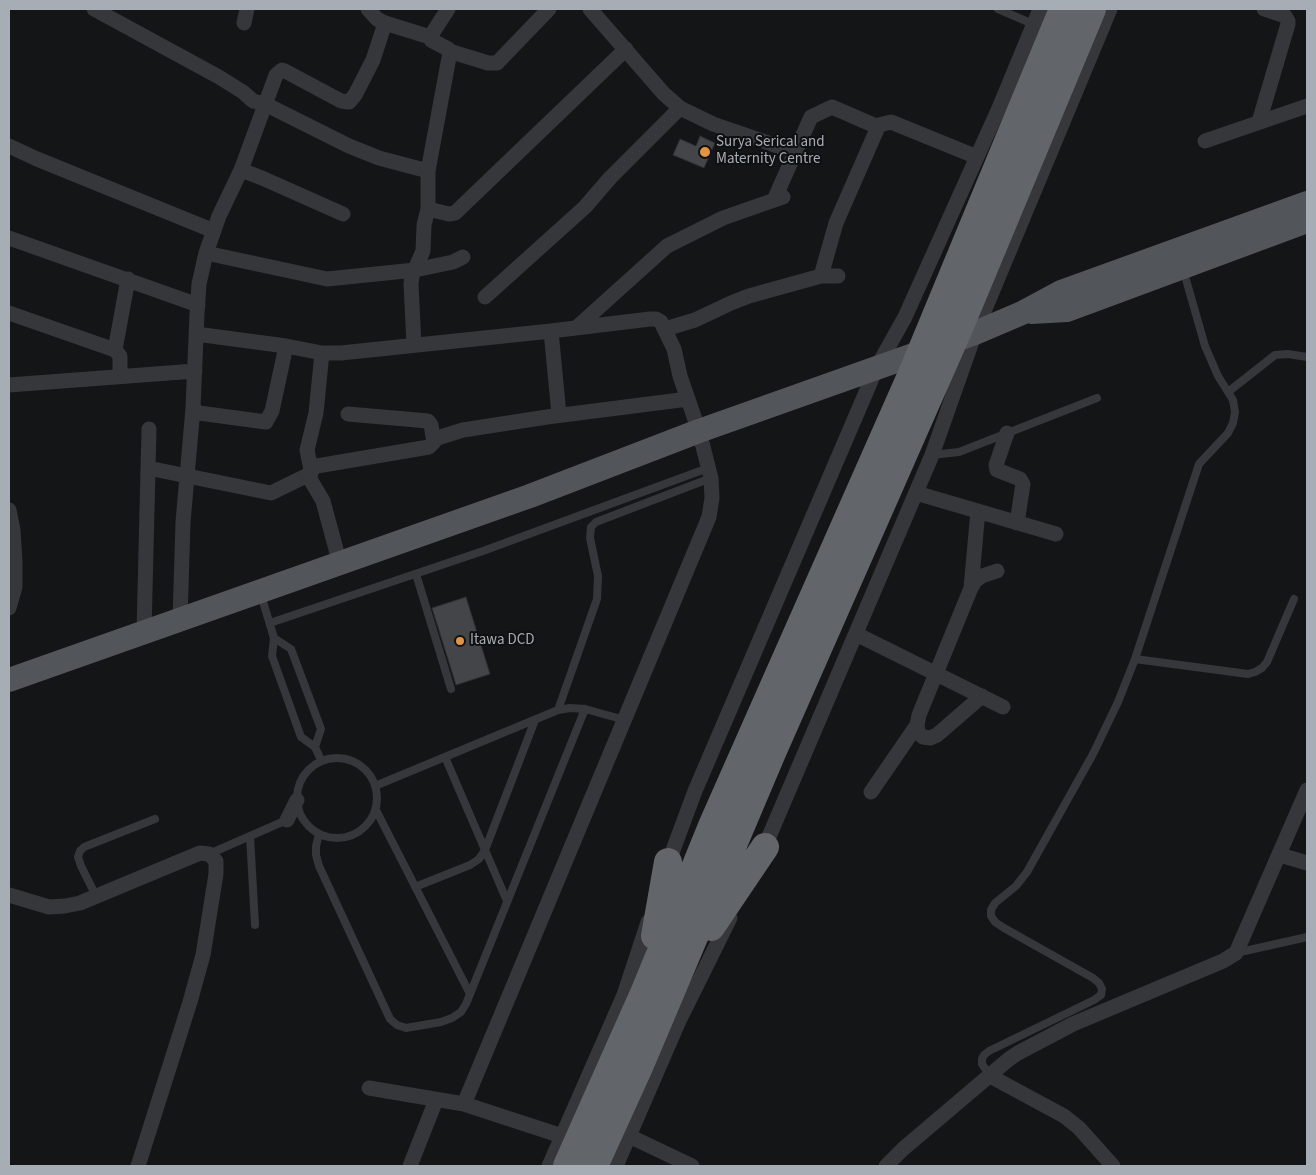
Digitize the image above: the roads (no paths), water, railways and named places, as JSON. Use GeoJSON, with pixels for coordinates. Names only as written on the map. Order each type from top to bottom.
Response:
{"type":"FeatureCollection","features":[{"type":"Feature","properties":{"kind":"highway"},"geometry":{"type":"LineString","coordinates":[[567,1166],[644,991],[712,826],[912,376],[1063,9]]}},
{"type":"Feature","properties":{"kind":"highway"},"geometry":{"type":"LineString","coordinates":[[594,1166],[676,980],[771,755],[942,368],[967,330],[1092,9]]}},
{"type":"Feature","properties":{"kind":"highway"},"geometry":{"type":"LineString","coordinates":[[676,980],[765,847]]}},
{"type":"Feature","properties":{"kind":"highway"},"geometry":{"type":"LineString","coordinates":[[644,991],[668,862]]}},
{"type":"Feature","properties":{"kind":"main road"},"geometry":{"type":"LineString","coordinates":[[9,680],[530,496],[699,431],[876,369],[967,330],[1022,313],[1061,292],[1307,203]]}},
{"type":"Feature","properties":{"kind":"main road"},"geometry":{"type":"LineString","coordinates":[[1022,313],[1067,310],[1307,221]]}},
{"type":"Feature","properties":{"kind":"street"},"geometry":{"type":"LineString","coordinates":[[94,9],[219,77],[243,92],[253,101],[265,104],[349,146],[379,158],[428,171]]}},
{"type":"Feature","properties":{"kind":"street"},"geometry":{"type":"LineString","coordinates":[[368,9],[377,19],[385,23],[430,37],[431,40],[445,46],[450,56],[439,104],[428,171],[428,209],[424,224],[423,252],[411,284],[414,345]]}},
{"type":"Feature","properties":{"kind":"street"},"geometry":{"type":"LineString","coordinates":[[430,37],[448,9]]}},
{"type":"Feature","properties":{"kind":"street"},"geometry":{"type":"LineString","coordinates":[[449,51],[488,63],[497,62],[549,9]]}},
{"type":"Feature","properties":{"kind":"street"},"geometry":{"type":"LineString","coordinates":[[590,9],[664,94],[680,108],[713,124],[794,152]]}},
{"type":"Feature","properties":{"kind":"street"},"geometry":{"type":"LineString","coordinates":[[549,1166],[624,995],[668,862],[695,791],[876,369],[905,317],[1040,9]]}},
{"type":"Feature","properties":{"kind":"street"},"geometry":{"type":"LineString","coordinates":[[616,1166],[678,1023],[765,847],[856,634],[932,455],[967,330],[1110,9]]}},
{"type":"Feature","properties":{"kind":"street"},"geometry":{"type":"LineString","coordinates":[[1260,122],[1288,24],[1285,16],[1264,9]]}},
{"type":"Feature","properties":{"kind":"street"},"geometry":{"type":"LineString","coordinates":[[180,620],[183,522],[193,408],[199,284],[206,253],[241,170],[276,75],[282,70],[296,75],[341,100],[349,102],[355,95],[373,60],[385,23]]}},
{"type":"Feature","properties":{"kind":"street"},"geometry":{"type":"LineString","coordinates":[[428,209],[449,214],[456,213],[626,49]]}},
{"type":"Feature","properties":{"kind":"street"},"geometry":{"type":"LineString","coordinates":[[1205,141],[1307,107],[1307,97]]}},
{"type":"Feature","properties":{"kind":"street"},"geometry":{"type":"LineString","coordinates":[[576,328],[667,246],[723,218],[779,198],[794,152],[811,117],[832,107],[875,126],[891,122],[977,156]]}},
{"type":"Feature","properties":{"kind":"street"},"geometry":{"type":"LineString","coordinates":[[485,297],[585,207],[610,178],[680,108]]}},
{"type":"Feature","properties":{"kind":"street"},"geometry":{"type":"LineString","coordinates":[[821,276],[836,222],[878,127],[875,126]]}},
{"type":"Feature","properties":{"kind":"street"},"geometry":{"type":"LineString","coordinates":[[9,146],[214,231]]}},
{"type":"Feature","properties":{"kind":"street"},"geometry":{"type":"LineString","coordinates":[[241,170],[343,214]]}},
{"type":"Feature","properties":{"kind":"street"},"geometry":{"type":"LineString","coordinates":[[9,238],[198,305]]}},
{"type":"Feature","properties":{"kind":"street"},"geometry":{"type":"LineString","coordinates":[[206,253],[327,280],[415,270],[463,258]]}},
{"type":"Feature","properties":{"kind":"street"},"geometry":{"type":"LineString","coordinates":[[665,329],[695,320],[731,302],[749,296],[821,276],[838,276]]}},
{"type":"Feature","properties":{"kind":"street"},"geometry":{"type":"LineString","coordinates":[[115,350],[128,279]]}},
{"type":"Feature","properties":{"kind":"street"},"geometry":{"type":"LineString","coordinates":[[9,313],[115,350],[120,356],[120,376]]}},
{"type":"Feature","properties":{"kind":"street"},"geometry":{"type":"LineString","coordinates":[[196,334],[286,346],[322,353],[341,354],[650,319],[658,320],[665,329],[674,349],[680,376],[699,431],[710,473],[712,498],[709,517],[464,1104]]}},
{"type":"Feature","properties":{"kind":"street"},"geometry":{"type":"LineString","coordinates":[[551,331],[559,415]]}},
{"type":"Feature","properties":{"kind":"street"},"geometry":{"type":"LineString","coordinates":[[193,408],[199,413],[266,422],[272,411],[286,346]]}},
{"type":"Feature","properties":{"kind":"street"},"geometry":{"type":"LineString","coordinates":[[322,353],[316,413],[307,450],[313,486],[323,501],[340,564]]}},
{"type":"Feature","properties":{"kind":"street"},"geometry":{"type":"LineString","coordinates":[[9,385],[195,371]]}},
{"type":"Feature","properties":{"kind":"street"},"geometry":{"type":"LineString","coordinates":[[434,439],[463,430],[559,415],[688,399]]}},
{"type":"Feature","properties":{"kind":"street"},"geometry":{"type":"LineString","coordinates":[[148,468],[271,492],[310,472],[317,466],[429,447],[434,439],[430,422],[424,420],[348,414]]}},
{"type":"Feature","properties":{"kind":"street"},"geometry":{"type":"LineString","coordinates":[[144,632],[149,429]]}},
{"type":"Feature","properties":{"kind":"street"},"geometry":{"type":"LineString","coordinates":[[1006,433],[996,465],[997,470],[1020,479],[1023,484],[1017,523]]}},
{"type":"Feature","properties":{"kind":"street"},"geometry":{"type":"LineString","coordinates":[[916,493],[1056,534]]}},
{"type":"Feature","properties":{"kind":"street"},"geometry":{"type":"LineString","coordinates":[[9,510],[14,542],[15,587],[9,608]]}},
{"type":"Feature","properties":{"kind":"street"},"geometry":{"type":"LineString","coordinates":[[971,588],[978,511]]}},
{"type":"Feature","properties":{"kind":"street"},"geometry":{"type":"LineString","coordinates":[[871,792],[917,725],[935,674],[971,588],[975,581],[982,576],[997,571]]}},
{"type":"Feature","properties":{"kind":"street"},"geometry":{"type":"LineString","coordinates":[[856,634],[1003,707]]}},
{"type":"Feature","properties":{"kind":"street"},"geometry":{"type":"LineString","coordinates":[[917,725],[918,732],[923,737],[930,738],[937,735],[982,696]]}},
{"type":"Feature","properties":{"kind":"street"},"geometry":{"type":"LineString","coordinates":[[886,1166],[987,1071],[1073,1024],[1224,961],[1239,947],[1307,790]]}},
{"type":"Feature","properties":{"kind":"street"},"geometry":{"type":"LineString","coordinates":[[9,894],[49,906],[65,906],[80,903],[200,853],[209,854],[216,861],[216,874],[203,955],[138,1166]]}},
{"type":"Feature","properties":{"kind":"street"},"geometry":{"type":"LineString","coordinates":[[1280,855],[1307,863]]}},
{"type":"Feature","properties":{"kind":"street"},"geometry":{"type":"LineString","coordinates":[[987,1071],[1064,1116],[1079,1128],[1113,1166]]}},
{"type":"Feature","properties":{"kind":"street"},"geometry":{"type":"LineString","coordinates":[[368,1088],[464,1104],[562,1136]]}},
{"type":"Feature","properties":{"kind":"street"},"geometry":{"type":"LineString","coordinates":[[410,1166],[436,1100]]}},
{"type":"Feature","properties":{"kind":"street"},"geometry":{"type":"LineString","coordinates":[[629,1136],[692,1166]]}},
{"type":"Feature","properties":{"kind":"lane"},"geometry":{"type":"LineString","coordinates":[[998,9],[1033,24]]}},
{"type":"Feature","properties":{"kind":"lane"},"geometry":{"type":"LineString","coordinates":[[987,1071],[984,1055],[989,1051],[1101,995],[1102,988],[1093,978],[1004,928],[991,916],[991,910],[995,903],[1016,886],[1027,872],[1093,754],[1118,702],[1135,659],[1198,464],[1228,433],[1233,423],[1235,412],[1233,400],[1218,376],[1205,346],[1183,267]]}},
{"type":"Feature","properties":{"kind":"lane"},"geometry":{"type":"LineString","coordinates":[[1228,392],[1275,355],[1288,354],[1307,357]]}},
{"type":"Feature","properties":{"kind":"lane"},"geometry":{"type":"LineString","coordinates":[[932,455],[959,452],[1097,398]]}},
{"type":"Feature","properties":{"kind":"lane"},"geometry":{"type":"LineString","coordinates":[[270,623],[710,473]]}},
{"type":"Feature","properties":{"kind":"lane"},"geometry":{"type":"LineString","coordinates":[[558,710],[597,599],[598,576],[590,538],[591,527],[596,522],[710,473]]}},
{"type":"Feature","properties":{"kind":"lane"},"geometry":{"type":"LineString","coordinates":[[416,574],[451,689]]}},
{"type":"Feature","properties":{"kind":"lane"},"geometry":{"type":"LineString","coordinates":[[260,592],[274,638],[272,656],[301,737],[315,747],[321,760]]}},
{"type":"Feature","properties":{"kind":"lane"},"geometry":{"type":"LineString","coordinates":[[1135,659],[1248,674],[1255,672],[1267,662],[1294,599]]}},
{"type":"Feature","properties":{"kind":"lane"},"geometry":{"type":"LineString","coordinates":[[274,638],[291,649],[321,729],[315,747]]}},
{"type":"Feature","properties":{"kind":"lane"},"geometry":{"type":"LineString","coordinates":[[376,786],[558,710],[570,708],[585,709],[625,720]]}},
{"type":"Feature","properties":{"kind":"lane"},"geometry":{"type":"LineString","coordinates":[[319,834],[316,855],[319,866],[390,1020],[406,1028],[441,1022],[452,1018],[461,1012],[470,994],[585,709]]}},
{"type":"Feature","properties":{"kind":"lane"},"geometry":{"type":"LineString","coordinates":[[415,887],[470,865],[479,859],[485,850],[535,720]]}},
{"type":"Feature","properties":{"kind":"lane"},"geometry":{"type":"LineString","coordinates":[[445,757],[507,901]]}},
{"type":"Feature","properties":{"kind":"lane"},"geometry":{"type":"LineString","coordinates":[[340,758],[351,760],[362,766],[376,786],[376,810],[369,822],[359,832],[346,838],[332,838],[319,834],[308,826],[294,811],[298,786],[304,774],[321,760],[340,758]]}},
{"type":"Feature","properties":{"kind":"lane"},"geometry":{"type":"LineString","coordinates":[[376,810],[470,994]]}},
{"type":"Feature","properties":{"kind":"lane"},"geometry":{"type":"LineString","coordinates":[[209,854],[250,836],[294,811]]}},
{"type":"Feature","properties":{"kind":"lane"},"geometry":{"type":"LineString","coordinates":[[96,896],[81,866],[78,857],[80,851],[84,847],[154,819]]}},
{"type":"Feature","properties":{"kind":"lane"},"geometry":{"type":"LineString","coordinates":[[250,836],[255,925]]}},
{"type":"Feature","properties":{"kind":"lane"},"geometry":{"type":"LineString","coordinates":[[1239,947],[1307,936]]}},
{"type":"Feature","properties":{"kind":"place","name":"Surya Serical and Maternity Centre"},"geometry":{"type":"Point","coordinates":[705,152]}},
{"type":"Feature","properties":{"kind":"place","name":"Itawa DCD"},"geometry":{"type":"Point","coordinates":[460,641]}}]}
